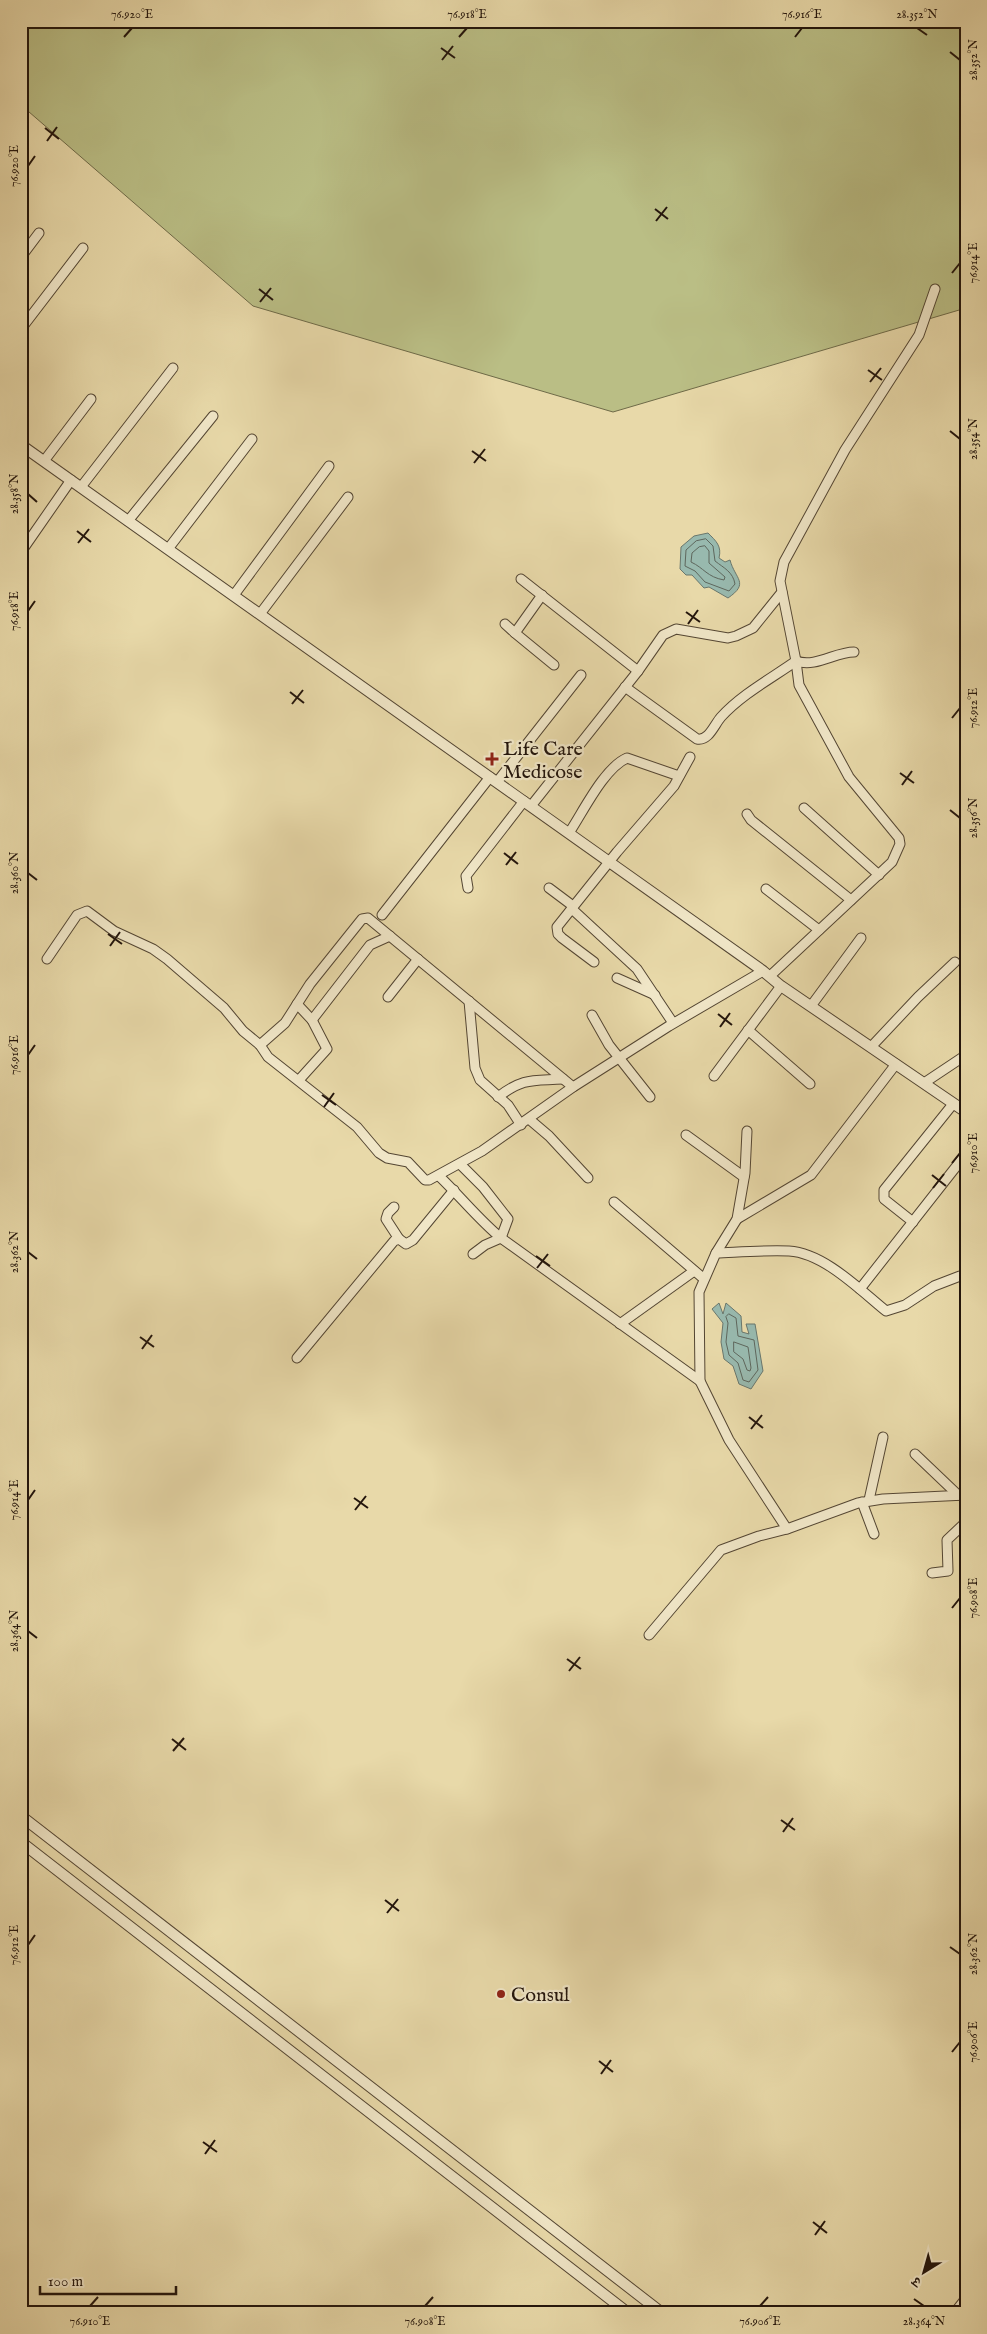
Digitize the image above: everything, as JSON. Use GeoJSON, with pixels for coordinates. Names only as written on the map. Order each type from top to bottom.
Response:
{"type":"FeatureCollection","features":[{"type":"Feature","properties":{"kind":"street"},"geometry":{"type":"LineString","coordinates":[[21,257],[39,233]]}},
{"type":"Feature","properties":{"kind":"street"},"geometry":{"type":"LineString","coordinates":[[21,329],[83,248]]}},
{"type":"Feature","properties":{"kind":"street"},"geometry":{"type":"LineString","coordinates":[[47,959],[77,915],[87,911],[114,932],[153,949],[224,1008],[243,1031],[260,1045],[268,1057],[300,1080],[357,1127],[379,1153],[387,1158],[408,1162],[425,1180],[432,1180],[460,1164],[529,1119],[573,1087],[673,1023],[766,973],[818,930],[879,875],[895,856],[900,844],[899,838],[849,777],[799,685],[780,572],[845,450],[918,335],[935,289]]}},
{"type":"Feature","properties":{"kind":"street"},"geometry":{"type":"LineString","coordinates":[[81,487],[173,368]]}},
{"type":"Feature","properties":{"kind":"street"},"geometry":{"type":"LineString","coordinates":[[44,461],[92,399]]}},
{"type":"Feature","properties":{"kind":"street"},"geometry":{"type":"LineString","coordinates":[[128,521],[213,416]]}},
{"type":"Feature","properties":{"kind":"street"},"geometry":{"type":"LineString","coordinates":[[168,549],[252,439]]}},
{"type":"Feature","properties":{"kind":"street"},"geometry":{"type":"LineString","coordinates":[[23,450],[44,461],[81,487],[766,973],[781,986],[966,1112]]}},
{"type":"Feature","properties":{"kind":"street"},"geometry":{"type":"LineString","coordinates":[[234,596],[329,466]]}},
{"type":"Feature","properties":{"kind":"street"},"geometry":{"type":"LineString","coordinates":[[21,552],[71,480]]}},
{"type":"Feature","properties":{"kind":"street"},"geometry":{"type":"LineString","coordinates":[[260,614],[348,497]]}},
{"type":"Feature","properties":{"kind":"street"},"geometry":{"type":"LineString","coordinates":[[522,579],[638,670]]}},
{"type":"Feature","properties":{"kind":"street"},"geometry":{"type":"LineString","coordinates":[[468,888],[466,876],[625,687],[663,635],[669,630],[676,629],[728,638],[736,636],[753,628],[782,592]]}},
{"type":"Feature","properties":{"kind":"street"},"geometry":{"type":"LineString","coordinates":[[515,633],[542,595]]}},
{"type":"Feature","properties":{"kind":"street"},"geometry":{"type":"LineString","coordinates":[[505,624],[554,665]]}},
{"type":"Feature","properties":{"kind":"street"},"geometry":{"type":"LineString","coordinates":[[796,661],[802,663],[812,662],[854,652]]}},
{"type":"Feature","properties":{"kind":"street"},"geometry":{"type":"LineString","coordinates":[[625,687],[697,739],[701,739],[706,737],[720,718],[736,703],[796,661]]}},
{"type":"Feature","properties":{"kind":"street"},"geometry":{"type":"LineString","coordinates":[[382,914],[581,675]]}},
{"type":"Feature","properties":{"kind":"street"},"geometry":{"type":"LineString","coordinates":[[594,962],[558,934],[557,927],[664,798],[690,757]]}},
{"type":"Feature","properties":{"kind":"street"},"geometry":{"type":"LineString","coordinates":[[569,833],[611,770],[620,761],[627,758],[679,776]]}},
{"type":"Feature","properties":{"kind":"street"},"geometry":{"type":"LineString","coordinates":[[804,808],[879,875]]}},
{"type":"Feature","properties":{"kind":"street"},"geometry":{"type":"LineString","coordinates":[[747,814],[751,820],[851,900]]}},
{"type":"Feature","properties":{"kind":"street"},"geometry":{"type":"LineString","coordinates":[[549,888],[572,907],[637,969],[673,1023]]}},
{"type":"Feature","properties":{"kind":"street"},"geometry":{"type":"LineString","coordinates":[[766,889],[818,930]]}},
{"type":"Feature","properties":{"kind":"street"},"geometry":{"type":"LineString","coordinates":[[260,1045],[280,1028],[310,984],[362,919],[368,918],[573,1087]]}},
{"type":"Feature","properties":{"kind":"street"},"geometry":{"type":"LineString","coordinates":[[312,1020],[370,945],[390,936]]}},
{"type":"Feature","properties":{"kind":"street"},"geometry":{"type":"LineString","coordinates":[[811,1006],[861,938]]}},
{"type":"Feature","properties":{"kind":"street"},"geometry":{"type":"LineString","coordinates":[[388,997],[418,959]]}},
{"type":"Feature","properties":{"kind":"street"},"geometry":{"type":"LineString","coordinates":[[871,1047],[918,997],[955,962]]}},
{"type":"Feature","properties":{"kind":"street"},"geometry":{"type":"LineString","coordinates":[[618,978],[656,995]]}},
{"type":"Feature","properties":{"kind":"street"},"geometry":{"type":"LineString","coordinates":[[714,1076],[781,986]]}},
{"type":"Feature","properties":{"kind":"street"},"geometry":{"type":"LineString","coordinates":[[469,1001],[475,1068],[480,1080],[512,1111],[520,1125]]}},
{"type":"Feature","properties":{"kind":"street"},"geometry":{"type":"LineString","coordinates":[[297,1004],[312,1020],[327,1049],[300,1080]]}},
{"type":"Feature","properties":{"kind":"street"},"geometry":{"type":"LineString","coordinates":[[592,1015],[618,1058],[650,1097]]}},
{"type":"Feature","properties":{"kind":"street"},"geometry":{"type":"LineString","coordinates":[[748,1030],[810,1084]]}},
{"type":"Feature","properties":{"kind":"street"},"geometry":{"type":"LineString","coordinates":[[924,1083],[966,1055]]}},
{"type":"Feature","properties":{"kind":"street"},"geometry":{"type":"LineString","coordinates":[[736,1219],[811,1175],[896,1064]]}},
{"type":"Feature","properties":{"kind":"street"},"geometry":{"type":"LineString","coordinates":[[498,1097],[518,1083],[530,1080],[564,1079]]}},
{"type":"Feature","properties":{"kind":"street"},"geometry":{"type":"LineString","coordinates":[[913,1222],[884,1199],[884,1190],[953,1104]]}},
{"type":"Feature","properties":{"kind":"street"},"geometry":{"type":"LineString","coordinates":[[529,1119],[549,1136],[588,1178]]}},
{"type":"Feature","properties":{"kind":"street"},"geometry":{"type":"LineString","coordinates":[[748,1131],[744,1177],[736,1219],[716,1253],[698,1292],[700,1381],[729,1440],[787,1529]]}},
{"type":"Feature","properties":{"kind":"street"},"geometry":{"type":"LineString","coordinates":[[686,1135],[744,1177]]}},
{"type":"Feature","properties":{"kind":"street"},"geometry":{"type":"LineString","coordinates":[[860,1289],[966,1154]]}},
{"type":"Feature","properties":{"kind":"street"},"geometry":{"type":"LineString","coordinates":[[460,1164],[483,1187],[508,1219],[501,1238],[484,1245],[474,1254]]}},
{"type":"Feature","properties":{"kind":"street"},"geometry":{"type":"LineString","coordinates":[[439,1176],[476,1212],[482,1222],[501,1238],[700,1381]]}},
{"type":"Feature","properties":{"kind":"street"},"geometry":{"type":"LineString","coordinates":[[394,1207],[388,1213],[386,1220],[399,1239],[406,1244],[413,1240],[454,1190]]}},
{"type":"Feature","properties":{"kind":"street"},"geometry":{"type":"LineString","coordinates":[[614,1202],[703,1278]]}},
{"type":"Feature","properties":{"kind":"street"},"geometry":{"type":"LineString","coordinates":[[297,1358],[385,1252],[399,1239]]}},
{"type":"Feature","properties":{"kind":"street"},"geometry":{"type":"LineString","coordinates":[[716,1253],[790,1251],[812,1257],[841,1274],[886,1311],[905,1305],[934,1286],[960,1276],[966,1280]]}},
{"type":"Feature","properties":{"kind":"street"},"geometry":{"type":"LineString","coordinates":[[620,1324],[694,1271]]}},
{"type":"Feature","properties":{"kind":"street"},"geometry":{"type":"LineString","coordinates":[[874,1534],[866,1501],[882,1437]]}},
{"type":"Feature","properties":{"kind":"street"},"geometry":{"type":"LineString","coordinates":[[915,1454],[962,1495]]}},
{"type":"Feature","properties":{"kind":"street"},"geometry":{"type":"LineString","coordinates":[[649,1635],[721,1550],[866,1501],[962,1495]]}},
{"type":"Feature","properties":{"kind":"street"},"geometry":{"type":"LineString","coordinates":[[932,1573],[948,1571],[947,1540],[966,1522]]}},
{"type":"Feature","properties":{"kind":"street"},"geometry":{"type":"LineString","coordinates":[[21,1816],[662,2313]]}},
{"type":"Feature","properties":{"kind":"street"},"geometry":{"type":"LineString","coordinates":[[21,1842],[628,2313]]}},
{"type":"Feature","properties":{"kind":"street"},"geometry":{"type":"LineString","coordinates":[[955,2313],[966,2299]]}},
{"type":"Feature","properties":{"kind":"green space"},"geometry":{"type":"Polygon","coordinates":[[[21,21],[966,21],[966,308],[613,412],[253,306],[21,105],[21,21]]]}},
{"type":"Feature","properties":{"kind":"water"},"geometry":{"type":"Polygon","coordinates":[[[708,533],[719,547],[719,558],[725,562],[730,560],[739,580],[740,584],[735,593],[728,598],[709,587],[704,588],[692,575],[686,575],[680,569],[681,547],[694,536],[708,533]]]}},
{"type":"Feature","properties":{"kind":"water"},"geometry":{"type":"Polygon","coordinates":[[[719,1303],[723,1314],[726,1303],[741,1316],[742,1332],[749,1334],[746,1324],[755,1324],[763,1371],[751,1389],[739,1384],[733,1366],[724,1359],[721,1342],[723,1323],[712,1309],[719,1303]]]}},
{"type":"Feature","properties":{"kind":"place","name":"Life Care Medicose"},"geometry":{"type":"Point","coordinates":[492,759]}},
{"type":"Feature","properties":{"kind":"place","name":"Consul"},"geometry":{"type":"Point","coordinates":[501,1994]}}]}
